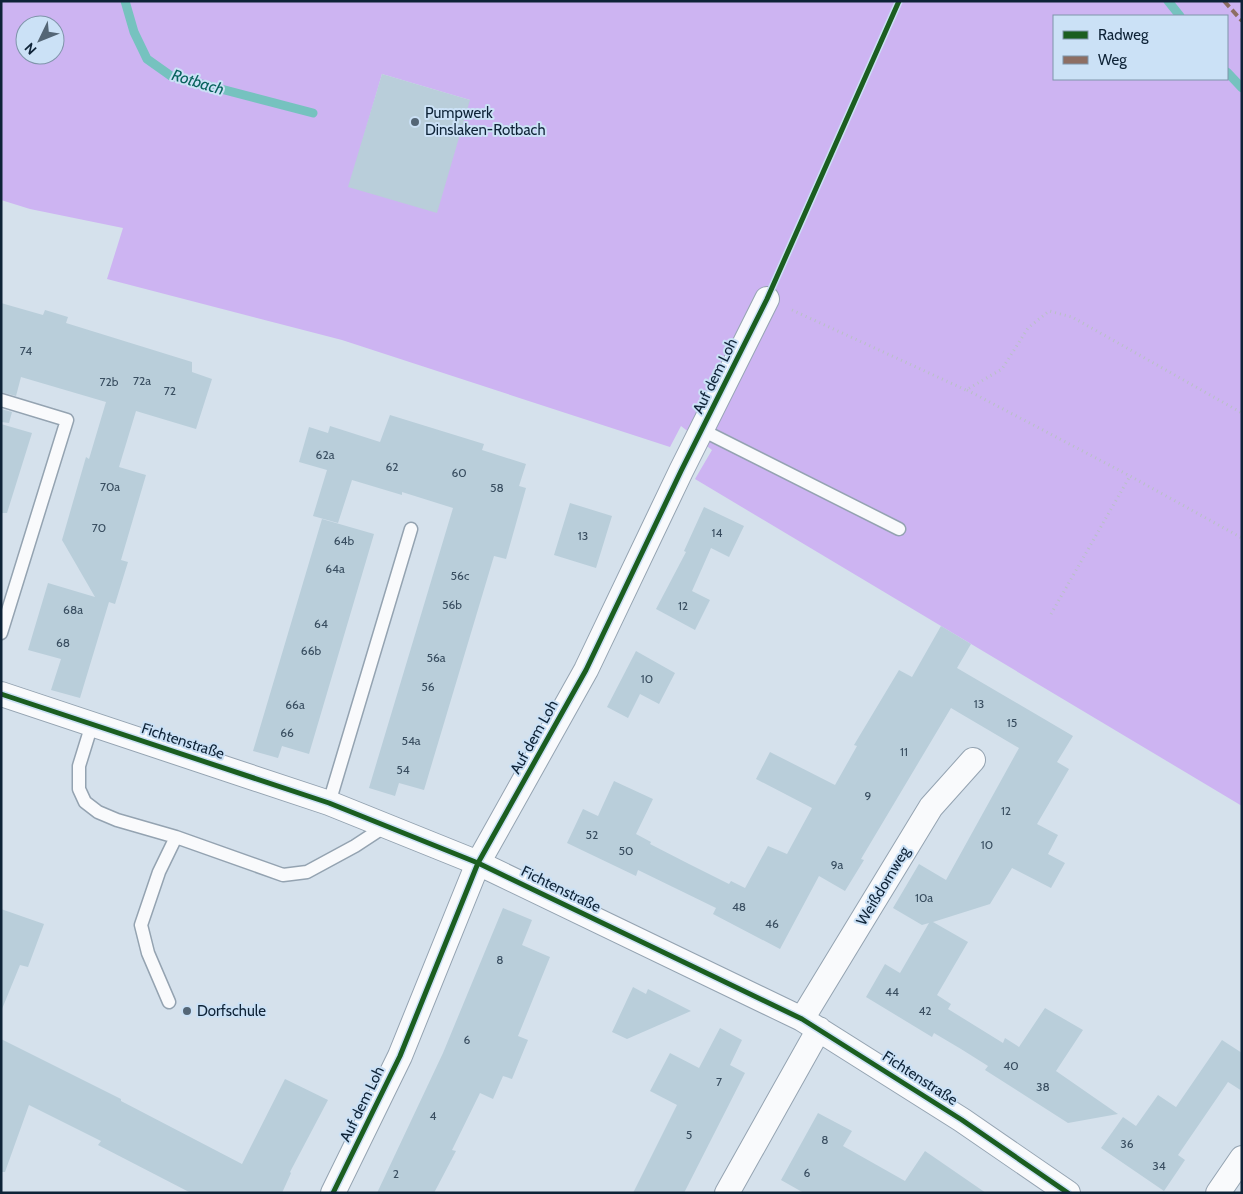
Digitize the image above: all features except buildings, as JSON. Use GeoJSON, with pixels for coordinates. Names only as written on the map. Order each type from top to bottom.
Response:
{"type":"FeatureCollection","features":[{"type":"Feature","properties":{"kind":"street","name":"Auf dem Loh"},"geometry":{"type":"LineString","coordinates":[[333,1193],[400,1056],[478,863],[586,670],[767,299]]}},
{"type":"Feature","properties":{"kind":"street","name":"Fichtenstraße"},"geometry":{"type":"LineString","coordinates":[[1,694],[329,802],[478,863],[811,1024],[962,1120],[1068,1193]]}},
{"type":"Feature","properties":{"kind":"street","name":"Weißdornweg"},"geometry":{"type":"LineString","coordinates":[[726,1193],[811,1024],[931,807],[973,760]]}},
{"type":"Feature","properties":{"kind":"street"},"geometry":{"type":"LineString","coordinates":[[1218,1193],[1242,1158]]}},
{"type":"Feature","properties":{"kind":"lane"},"geometry":{"type":"LineString","coordinates":[[1,400],[66,420],[1,633]]}},
{"type":"Feature","properties":{"kind":"lane"},"geometry":{"type":"LineString","coordinates":[[702,430],[899,530]]}},
{"type":"Feature","properties":{"kind":"lane"},"geometry":{"type":"LineString","coordinates":[[329,802],[411,529]]}},
{"type":"Feature","properties":{"kind":"lane"},"geometry":{"type":"LineString","coordinates":[[92,724],[79,766],[79,789],[85,802],[98,812],[117,820],[176,837],[283,875],[307,872],[356,846],[387,825]]}},
{"type":"Feature","properties":{"kind":"lane"},"geometry":{"type":"LineString","coordinates":[[169,1002],[148,953],[141,925],[159,872],[176,837]]}},
{"type":"Feature","properties":{"kind":"path"},"geometry":{"type":"LineString","coordinates":[[767,299],[966,390],[1130,476],[1242,538]]}},
{"type":"Feature","properties":{"kind":"path"},"geometry":{"type":"LineString","coordinates":[[966,390],[1002,369],[1028,328],[1049,311],[1072,317],[1242,413]]}},
{"type":"Feature","properties":{"kind":"path"},"geometry":{"type":"LineString","coordinates":[[1051,614],[1130,476]]}},
{"type":"Feature","properties":{"kind":"shaded area"},"geometry":{"type":"Polygon","coordinates":[[[1,1],[1242,1],[1242,806],[695,479],[712,450],[681,426],[670,447],[342,340],[107,279],[123,228],[30,209],[1,200],[1,1]],[[382,74],[349,187],[470,100],[382,74]]]}},
{"type":"Feature","properties":{"kind":"waterway","name":"Rotbach"},"geometry":{"type":"LineString","coordinates":[[125,1],[134,32],[147,59],[171,76],[313,113]]}},
{"type":"Feature","properties":{"kind":"waterway"},"geometry":{"type":"LineString","coordinates":[[1168,1],[1179,15]]}},
{"type":"Feature","properties":{"kind":"waterway"},"geometry":{"type":"LineString","coordinates":[[1228,73],[1242,88]]}},
{"type":"Feature","properties":{"kind":"marked path"},"geometry":{"type":"LineString","coordinates":[[1224,1],[1242,21]]}},
{"type":"Feature","properties":{"kind":"cycle path"},"geometry":{"type":"LineString","coordinates":[[333,1193],[400,1056],[478,863],[586,670],[681,471],[767,299],[899,1]]}},
{"type":"Feature","properties":{"kind":"cycle path"},"geometry":{"type":"LineString","coordinates":[[1,694],[329,803],[478,863],[802,1019],[962,1120],[1068,1193]]}},
{"type":"Feature","properties":{"kind":"place","name":"Pumpwerk Dinslaken-Rotbach"},"geometry":{"type":"Point","coordinates":[415,122]}},
{"type":"Feature","properties":{"kind":"place","name":"Dorfschule"},"geometry":{"type":"Point","coordinates":[187,1011]}}]}
